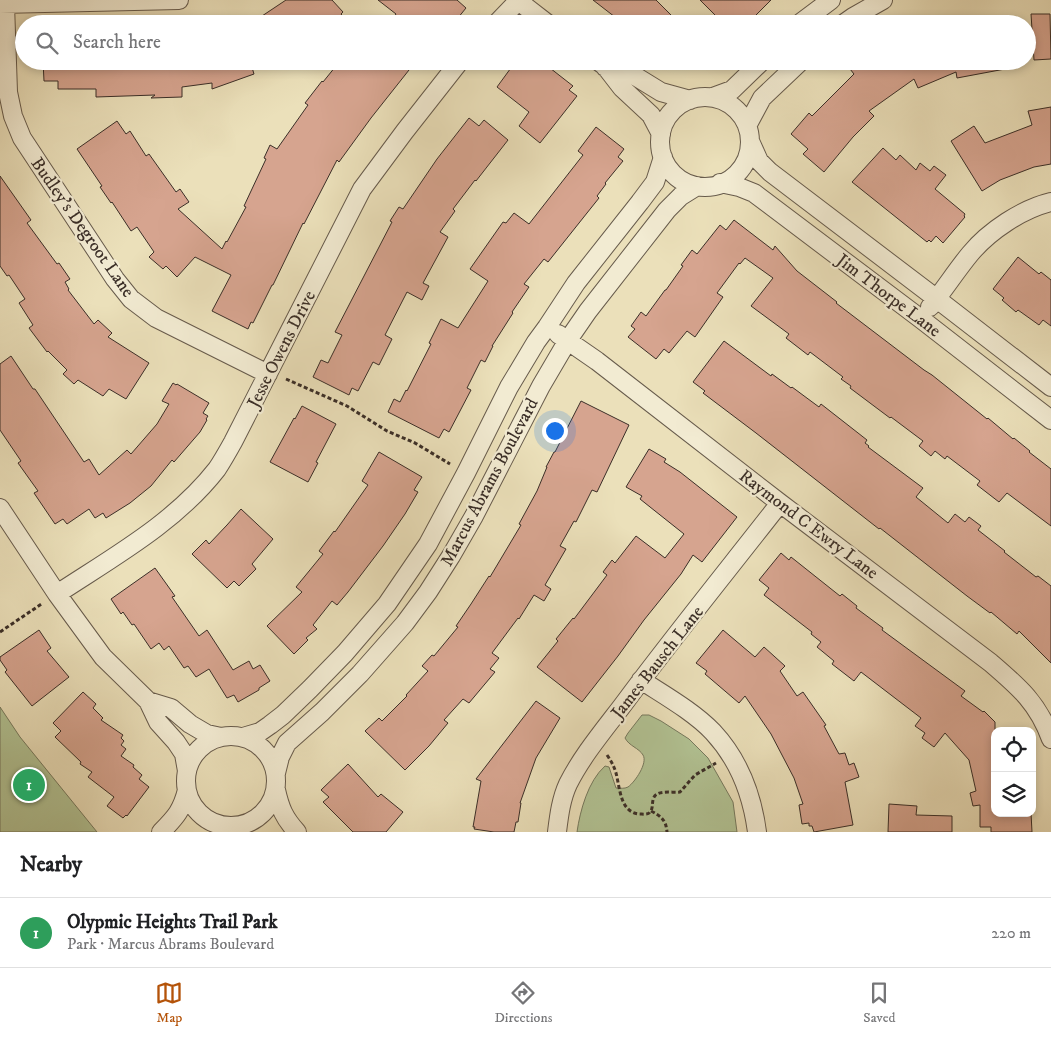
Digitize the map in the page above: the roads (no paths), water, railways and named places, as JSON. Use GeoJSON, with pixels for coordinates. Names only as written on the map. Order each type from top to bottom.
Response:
{"type":"FeatureCollection","features":[{"type":"Feature","properties":{"kind":"street"},"geometry":{"type":"LineString","coordinates":[[3,4],[178,0]]}},
{"type":"Feature","properties":{"kind":"street"},"geometry":{"type":"LineString","coordinates":[[504,15],[518,0],[537,15]]}},
{"type":"Feature","properties":{"kind":"street"},"geometry":{"type":"LineString","coordinates":[[811,15],[831,0]]}},
{"type":"Feature","properties":{"kind":"street"},"geometry":{"type":"LineString","coordinates":[[857,15],[883,0]]}},
{"type":"Feature","properties":{"kind":"street","name":"Budley's Degroot Lane"},"geometry":{"type":"LineString","coordinates":[[3,4],[8,92],[12,116],[22,138],[115,278],[131,299],[156,318],[277,376]]}},
{"type":"Feature","properties":{"kind":"street","name":"Jesse Owens Drive"},"geometry":{"type":"LineString","coordinates":[[57,594],[143,537],[184,504],[218,468],[277,376],[362,189],[453,70]]}},
{"type":"Feature","properties":{"kind":"street"},"geometry":{"type":"LineString","coordinates":[[607,70],[622,88],[651,115],[661,134]]}},
{"type":"Feature","properties":{"kind":"street"},"geometry":{"type":"LineString","coordinates":[[618,70],[635,76],[661,92],[690,100]]}},
{"type":"Feature","properties":{"kind":"street"},"geometry":{"type":"LineString","coordinates":[[713,98],[732,90],[753,70]]}},
{"type":"Feature","properties":{"kind":"street"},"geometry":{"type":"LineString","coordinates":[[749,134],[744,119],[728,103],[713,98],[697,98],[683,103],[666,119],[661,134],[661,149],[666,164],[676,176],[697,186],[713,186],[734,176],[747,157],[749,134],[762,98],[792,70]]}},
{"type":"Feature","properties":{"kind":"street","name":"Jim Thorpe Lane"},"geometry":{"type":"LineString","coordinates":[[749,134],[759,161],[770,172],[1051,387]]}},
{"type":"Feature","properties":{"kind":"street","name":"Marcus Abrams Boulevard"},"geometry":{"type":"LineString","coordinates":[[243,737],[260,732],[283,715],[345,653],[387,604],[428,544],[509,387],[536,342],[576,283],[655,182],[663,157]]}},
{"type":"Feature","properties":{"kind":"street","name":"Jim Thorpe Lane"},"geometry":{"type":"LineString","coordinates":[[720,183],[740,187],[754,193],[1051,420]]}},
{"type":"Feature","properties":{"kind":"street","name":"Marcus Abrams Boulevard"},"geometry":{"type":"LineString","coordinates":[[276,781],[280,757],[287,743],[322,712],[360,674],[405,623],[428,592],[474,516],[541,386],[568,340],[588,311],[667,210],[681,196],[697,186]]}},
{"type":"Feature","properties":{"kind":"street"},"geometry":{"type":"LineString","coordinates":[[921,319],[970,253],[994,231],[1023,213],[1051,202]]}},
{"type":"Feature","properties":{"kind":"street","name":"Raymond C Ewry Lane"},"geometry":{"type":"LineString","coordinates":[[547,327],[597,361],[991,663],[1018,686],[1033,702],[1045,723],[1051,739]]}},
{"type":"Feature","properties":{"kind":"street","name":"James Bausch Lane"},"geometry":{"type":"LineString","coordinates":[[557,832],[561,803],[567,786],[576,770],[642,680],[780,503]]}},
{"type":"Feature","properties":{"kind":"street"},"geometry":{"type":"LineString","coordinates":[[0,508],[57,594],[103,657],[148,701],[158,722],[184,754],[187,771]]}},
{"type":"Feature","properties":{"kind":"street"},"geometry":{"type":"LineString","coordinates":[[642,680],[712,731],[730,753],[752,800],[757,832]]}},
{"type":"Feature","properties":{"kind":"street"},"geometry":{"type":"LineString","coordinates":[[148,701],[171,708],[190,724],[207,734],[221,737]]}},
{"type":"Feature","properties":{"kind":"street"},"geometry":{"type":"LineString","coordinates":[[220,825],[208,820],[198,812],[191,802],[187,790],[187,771],[191,759],[209,741],[232,735],[255,742],[265,750],[272,761],[281,809],[297,832]]}},
{"type":"Feature","properties":{"kind":"street"},"geometry":{"type":"LineString","coordinates":[[238,826],[251,822],[262,814],[271,803],[276,781]]}},
{"type":"Feature","properties":{"kind":"street"},"geometry":{"type":"LineString","coordinates":[[162,832],[177,815],[187,790]]}},
{"type":"Feature","properties":{"kind":"street"},"geometry":{"type":"LineString","coordinates":[[199,832],[206,828],[220,825],[238,826],[260,832]]}},
{"type":"Feature","properties":{"kind":"place","name":"Olypmic Heights Trail Park"},"geometry":{"type":"Point","coordinates":[29,785]}}]}
